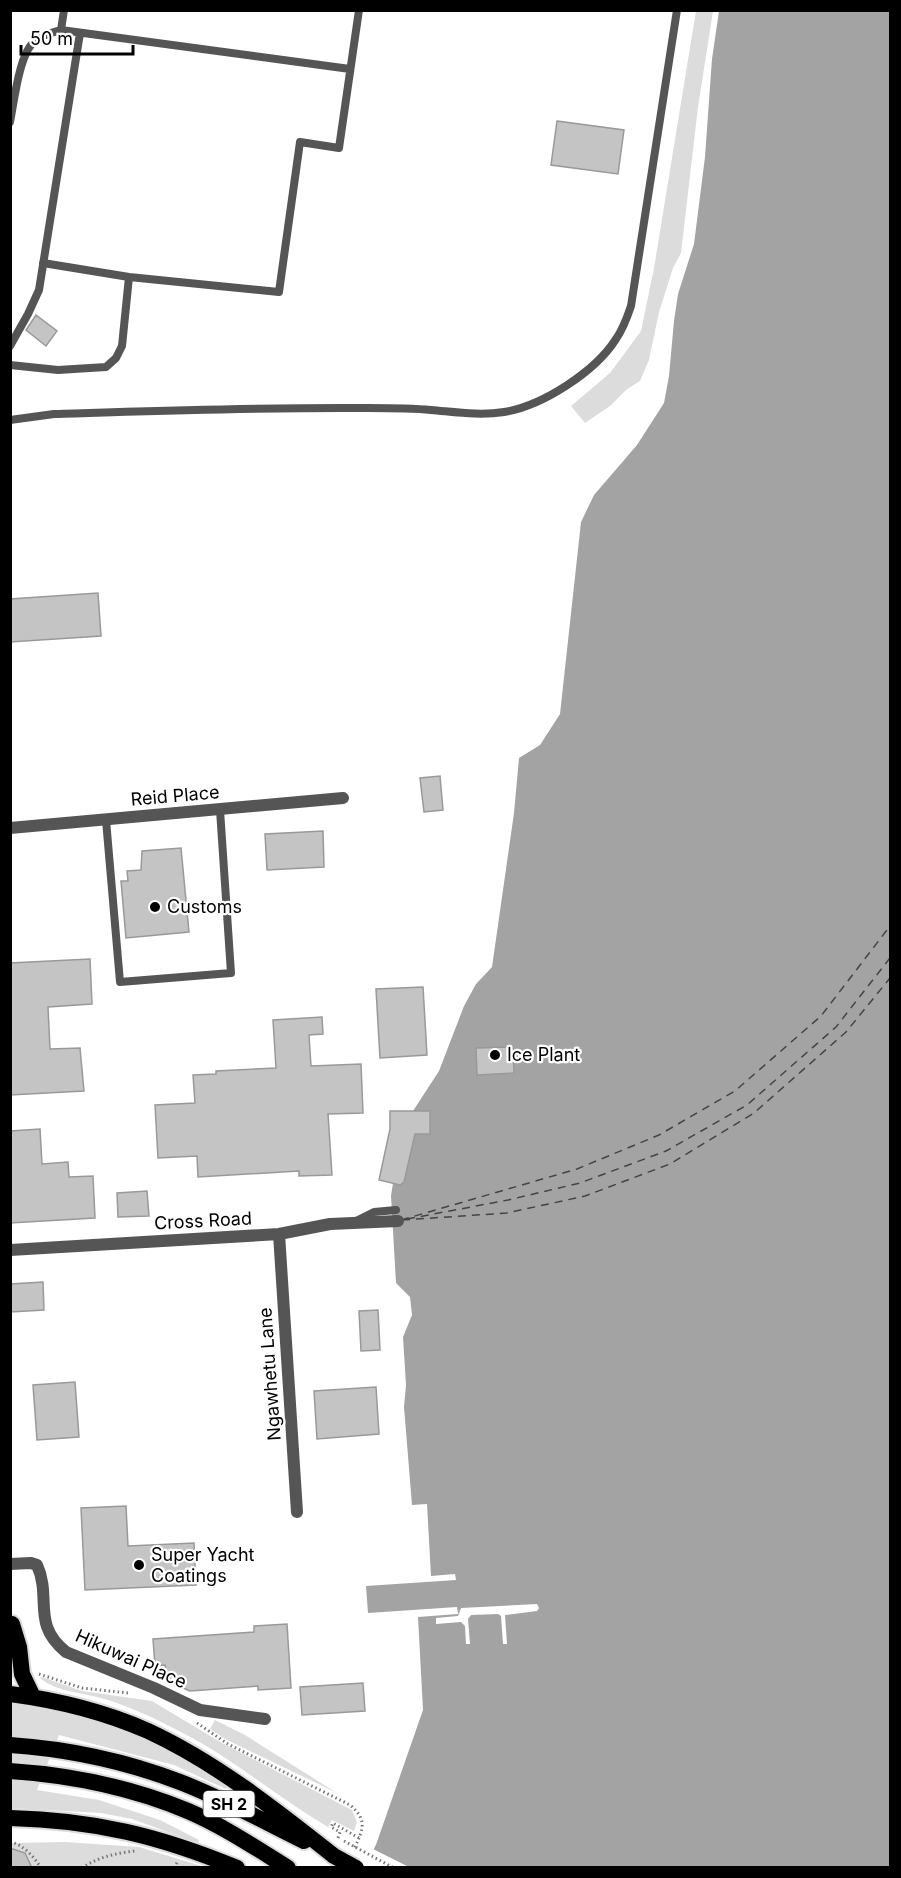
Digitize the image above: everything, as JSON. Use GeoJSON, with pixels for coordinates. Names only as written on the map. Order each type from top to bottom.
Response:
{"type":"FeatureCollection","features":[{"type":"Feature","properties":{"kind":"highway"},"geometry":{"type":"LineString","coordinates":[[12,1624],[19,1647],[22,1674],[33,1697]]}},
{"type":"Feature","properties":{"kind":"highway"},"geometry":{"type":"LineString","coordinates":[[10,1694],[33,1697],[129,1723],[177,1746],[208,1764],[347,1860]]}},
{"type":"Feature","properties":{"kind":"highway","name":"SH 2"},"geometry":{"type":"LineString","coordinates":[[10,1745],[50,1748],[120,1762],[180,1782],[347,1860]]}},
{"type":"Feature","properties":{"kind":"highway","name":"SH 2"},"geometry":{"type":"LineString","coordinates":[[10,1771],[87,1781],[189,1811],[288,1868]]}},
{"type":"Feature","properties":{"kind":"highway"},"geometry":{"type":"LineString","coordinates":[[10,1818],[77,1822],[133,1832],[168,1842],[237,1868]]}},
{"type":"Feature","properties":{"kind":"highway"},"geometry":{"type":"LineString","coordinates":[[10,1826],[36,1819]]}},
{"type":"Feature","properties":{"kind":"street","name":"Reid Place"},"geometry":{"type":"LineString","coordinates":[[10,828],[343,798]]}},
{"type":"Feature","properties":{"kind":"street","name":"Cross Road"},"geometry":{"type":"LineString","coordinates":[[10,1250],[279,1234],[330,1224],[397,1216]]}},
{"type":"Feature","properties":{"kind":"street","name":"Ngawhetu Lane"},"geometry":{"type":"LineString","coordinates":[[279,1234],[297,1512]]}},
{"type":"Feature","properties":{"kind":"street","name":"Hikuwai Place"},"geometry":{"type":"LineString","coordinates":[[10,1564],[37,1565],[45,1626],[54,1642],[66,1652],[154,1688],[200,1710],[265,1719]]}},
{"type":"Feature","properties":{"kind":"lane"},"geometry":{"type":"LineString","coordinates":[[61,30],[64,10]]}},
{"type":"Feature","properties":{"kind":"lane"},"geometry":{"type":"LineString","coordinates":[[43,263],[129,277],[279,292],[300,142],[339,148],[359,10]]}},
{"type":"Feature","properties":{"kind":"lane"},"geometry":{"type":"LineString","coordinates":[[10,420],[54,414],[366,408],[483,414],[505,412],[525,405],[571,382],[590,369],[607,352],[624,326],[631,306],[677,10]]}},
{"type":"Feature","properties":{"kind":"lane"},"geometry":{"type":"LineString","coordinates":[[10,122],[24,58],[32,43],[45,35],[61,30],[350,69]]}},
{"type":"Feature","properties":{"kind":"lane"},"geometry":{"type":"LineString","coordinates":[[10,346],[39,290],[80,33]]}},
{"type":"Feature","properties":{"kind":"lane"},"geometry":{"type":"LineString","coordinates":[[10,365],[58,370],[106,367],[116,358],[122,346],[129,277]]}},
{"type":"Feature","properties":{"kind":"lane"},"geometry":{"type":"LineString","coordinates":[[106,820],[120,982],[231,973],[220,810]]}},
{"type":"Feature","properties":{"kind":"path"},"geometry":{"type":"LineString","coordinates":[[36,1673],[82,1688],[135,1694]]}},
{"type":"Feature","properties":{"kind":"path"},"geometry":{"type":"LineString","coordinates":[[193,1720],[228,1744],[350,1805],[358,1812],[362,1820],[362,1828],[347,1860]]}},
{"type":"Feature","properties":{"kind":"path"},"geometry":{"type":"LineString","coordinates":[[338,1838],[340,1832],[331,1827],[333,1823],[359,1838]]}},
{"type":"Feature","properties":{"kind":"path"},"geometry":{"type":"LineString","coordinates":[[344,1841],[394,1868]]}},
{"type":"Feature","properties":{"kind":"path"},"geometry":{"type":"LineString","coordinates":[[10,1842],[18,1843],[36,1859],[41,1868]]}},
{"type":"Feature","properties":{"kind":"path"},"geometry":{"type":"LineString","coordinates":[[82,1868],[91,1862],[115,1854],[145,1851]]}},
{"type":"Feature","properties":{"kind":"shaded area"},"geometry":{"type":"Polygon","coordinates":[[[696,11],[713,11],[698,107],[681,253],[673,268],[659,312],[649,360],[640,381],[585,423],[571,406],[610,373],[641,331],[654,268],[696,11]]]}},
{"type":"Feature","properties":{"kind":"shaded area"},"geometry":{"type":"Polygon","coordinates":[[[719,11],[890,11],[890,1867],[366,1868],[423,1710],[418,1617],[458,1614],[457,1607],[368,1613],[366,1586],[456,1580],[455,1574],[431,1576],[427,1504],[412,1505],[404,1407],[406,1385],[403,1337],[412,1315],[410,1297],[396,1283],[391,1196],[393,1183],[400,1185],[404,1182],[413,1141],[413,1111],[439,1071],[464,1006],[476,984],[492,967],[514,813],[519,758],[540,745],[560,714],[581,522],[594,495],[637,445],[664,403],[678,294],[694,244],[705,157],[712,59],[719,11]]]}},
{"type":"Feature","properties":{"kind":"shaded area"},"geometry":{"type":"Polygon","coordinates":[[[40,1678],[82,1691],[152,1701],[222,1743],[352,1810],[357,1822],[354,1831],[332,1820],[328,1827],[193,1738],[138,1711],[54,1686],[40,1678]]]}},
{"type":"Feature","properties":{"kind":"shaded area"},"geometry":{"type":"Polygon","coordinates":[[[11,1703],[39,1706],[122,1728],[180,1756],[227,1787],[226,1789],[174,1765],[59,1735],[37,1790],[99,1800],[160,1820],[199,1840],[198,1843],[132,1819],[101,1813],[11,1808],[11,1703]]]}},
{"type":"Feature","properties":{"kind":"shaded area"},"geometry":{"type":"Polygon","coordinates":[[[215,1720],[245,1735],[337,1793],[227,1740],[210,1729],[215,1720]]]}},
{"type":"Feature","properties":{"kind":"shaded area"},"geometry":{"type":"Polygon","coordinates":[[[65,1842],[139,1847],[205,1867],[11,1867],[12,1843],[65,1842]]]}},
{"type":"Feature","properties":{"kind":"pier"},"geometry":{"type":"Polygon","coordinates":[[[537,1604],[539,1608],[537,1611],[505,1615],[507,1644],[503,1644],[501,1616],[498,1614],[471,1615],[468,1619],[470,1644],[466,1644],[465,1626],[461,1622],[436,1624],[436,1618],[458,1616],[461,1608],[537,1604]]]}},
{"type":"Feature","properties":{"kind":"pier"},"geometry":{"type":"Polygon","coordinates":[[[371,1848],[411,1868],[363,1868],[371,1848]]]}},
{"type":"Feature","properties":{"kind":"building"},"geometry":{"type":"Polygon","coordinates":[[[557,121],[624,130],[618,174],[551,165],[557,121]]]}},
{"type":"Feature","properties":{"kind":"building"},"geometry":{"type":"Polygon","coordinates":[[[36,315],[57,331],[46,346],[26,330],[36,315]]]}},
{"type":"Feature","properties":{"kind":"building"},"geometry":{"type":"Polygon","coordinates":[[[98,593],[101,636],[10,642],[10,599],[98,593]]]}},
{"type":"Feature","properties":{"kind":"building"},"geometry":{"type":"Polygon","coordinates":[[[440,776],[443,810],[424,812],[420,778],[440,776]]]}},
{"type":"Feature","properties":{"kind":"building"},"geometry":{"type":"Polygon","coordinates":[[[323,831],[324,867],[267,870],[265,834],[323,831]]]}},
{"type":"Feature","properties":{"kind":"building","name":"Customs"},"geometry":{"type":"Polygon","coordinates":[[[181,848],[189,932],[126,938],[121,881],[128,881],[127,871],[141,870],[142,851],[181,848]]]}},
{"type":"Feature","properties":{"kind":"building"},"geometry":{"type":"Polygon","coordinates":[[[90,959],[92,1004],[48,1007],[50,1049],[80,1048],[84,1091],[10,1095],[10,963],[90,959]]]}},
{"type":"Feature","properties":{"kind":"building"},"geometry":{"type":"Polygon","coordinates":[[[423,987],[427,1055],[380,1058],[376,989],[423,987]]]}},
{"type":"Feature","properties":{"kind":"building"},"geometry":{"type":"Polygon","coordinates":[[[322,1017],[323,1034],[309,1035],[311,1066],[361,1064],[363,1113],[328,1114],[332,1175],[299,1176],[299,1171],[198,1177],[197,1156],[158,1158],[155,1105],[195,1103],[193,1075],[216,1074],[216,1071],[276,1068],[273,1020],[322,1017]]]}},
{"type":"Feature","properties":{"kind":"building","name":"Ice Plant"},"geometry":{"type":"Polygon","coordinates":[[[513,1047],[514,1073],[477,1075],[476,1048],[513,1047]]]}},
{"type":"Feature","properties":{"kind":"building"},"geometry":{"type":"Polygon","coordinates":[[[390,1111],[430,1111],[430,1134],[415,1134],[404,1182],[400,1185],[379,1180],[390,1129],[390,1111]]]}},
{"type":"Feature","properties":{"kind":"building"},"geometry":{"type":"Polygon","coordinates":[[[40,1129],[42,1164],[68,1162],[69,1177],[93,1176],[95,1218],[10,1223],[10,1131],[40,1129]]]}},
{"type":"Feature","properties":{"kind":"building"},"geometry":{"type":"Polygon","coordinates":[[[147,1191],[149,1216],[118,1217],[117,1193],[147,1191]]]}},
{"type":"Feature","properties":{"kind":"building"},"geometry":{"type":"Polygon","coordinates":[[[43,1282],[44,1310],[11,1312],[10,1284],[43,1282]]]}},
{"type":"Feature","properties":{"kind":"building"},"geometry":{"type":"Polygon","coordinates":[[[378,1310],[380,1350],[361,1351],[359,1311],[378,1310]]]}},
{"type":"Feature","properties":{"kind":"building"},"geometry":{"type":"Polygon","coordinates":[[[75,1382],[79,1437],[37,1440],[33,1385],[75,1382]]]}},
{"type":"Feature","properties":{"kind":"building"},"geometry":{"type":"Polygon","coordinates":[[[376,1387],[379,1434],[317,1439],[314,1391],[376,1387]]]}},
{"type":"Feature","properties":{"kind":"building","name":"Super Yacht Coatings"},"geometry":{"type":"Polygon","coordinates":[[[126,1506],[128,1546],[194,1543],[196,1585],[85,1590],[81,1508],[126,1506]]]}},
{"type":"Feature","properties":{"kind":"building"},"geometry":{"type":"Polygon","coordinates":[[[287,1624],[291,1688],[258,1690],[258,1686],[190,1691],[166,1681],[165,1665],[155,1666],[153,1639],[254,1632],[254,1626],[287,1624]]]}},
{"type":"Feature","properties":{"kind":"building"},"geometry":{"type":"Polygon","coordinates":[[[363,1683],[365,1711],[302,1715],[300,1687],[363,1683]]]}},
{"type":"Feature","properties":{"kind":"building"},"geometry":{"type":"Polygon","coordinates":[[[10,1848],[25,1853],[32,1868],[10,1868],[10,1848]]]}},
{"type":"Feature","properties":{"kind":"ferry route"},"geometry":{"type":"LineString","coordinates":[[401,1220],[577,1169],[659,1135],[735,1091],[821,1016],[890,926]]}},
{"type":"Feature","properties":{"kind":"ferry route"},"geometry":{"type":"LineString","coordinates":[[407,1219],[508,1200],[580,1183],[666,1151],[747,1105],[836,1027],[890,958]]}},
{"type":"Feature","properties":{"kind":"ferry route"},"geometry":{"type":"LineString","coordinates":[[402,1220],[507,1213],[585,1196],[670,1164],[754,1113],[846,1032],[890,978]]}},
{"type":"Feature","properties":{"kind":"place","name":"Customs"},"geometry":{"type":"Point","coordinates":[155,907]}},
{"type":"Feature","properties":{"kind":"place","name":"Ice Plant"},"geometry":{"type":"Point","coordinates":[495,1055]}},
{"type":"Feature","properties":{"kind":"place","name":"Super Yacht Coatings"},"geometry":{"type":"Point","coordinates":[139,1565]}}]}
